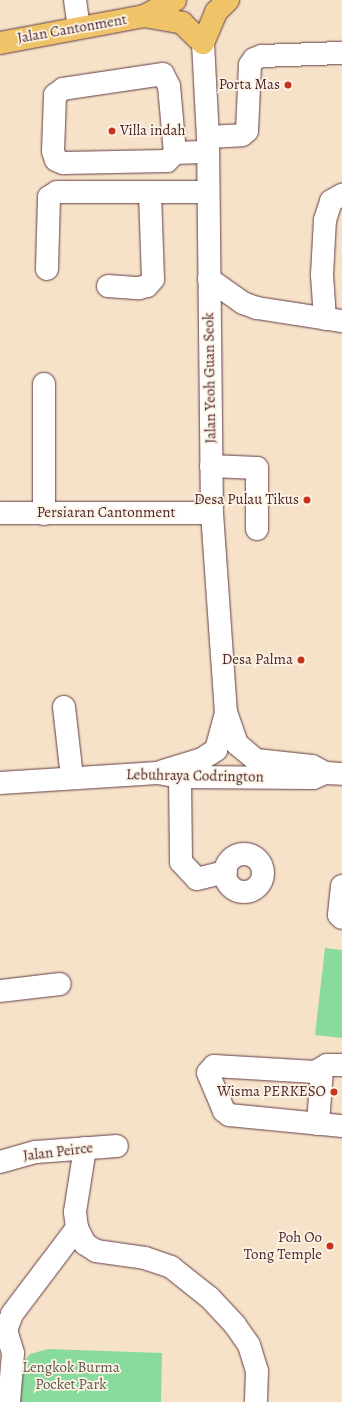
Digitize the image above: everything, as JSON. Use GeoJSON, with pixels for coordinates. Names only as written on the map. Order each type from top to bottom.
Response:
{"type":"FeatureCollection","features":[{"type":"Feature","properties":{"kind":"main road","name":"Jalan Cantonment"},"geometry":{"type":"LineString","coordinates":[[0,42],[144,16],[175,0]]}},
{"type":"Feature","properties":{"kind":"main road"},"geometry":{"type":"LineString","coordinates":[[203,43],[216,12],[228,0]]}},
{"type":"Feature","properties":{"kind":"main road","name":"Jalan Cantonment"},"geometry":{"type":"LineString","coordinates":[[144,16],[182,23],[203,43]]}},
{"type":"Feature","properties":{"kind":"street"},"geometry":{"type":"LineString","coordinates":[[74,0],[79,28]]}},
{"type":"Feature","properties":{"kind":"street","name":"Jalan Yeoh Guan Seok"},"geometry":{"type":"LineString","coordinates":[[203,43],[208,145],[212,513],[226,712],[237,744],[256,760],[312,766],[333,773]]}},
{"type":"Feature","properties":{"kind":"street"},"geometry":{"type":"LineString","coordinates":[[175,153],[169,86],[163,74],[63,89],[55,95],[53,151],[56,160],[63,163],[167,161],[175,153],[242,135],[247,131],[250,65],[254,59],[262,56],[341,53]]}},
{"type":"Feature","properties":{"kind":"street"},"geometry":{"type":"LineString","coordinates":[[47,269],[49,197],[57,192],[208,192]]}},
{"type":"Feature","properties":{"kind":"street"},"geometry":{"type":"LineString","coordinates":[[108,286],[139,288],[147,286],[153,279],[150,193]]}},
{"type":"Feature","properties":{"kind":"street"},"geometry":{"type":"LineString","coordinates":[[209,279],[243,304],[257,308],[334,320],[322,275],[325,220],[331,201],[342,196]]}},
{"type":"Feature","properties":{"kind":"street"},"geometry":{"type":"LineString","coordinates":[[44,384],[44,514]]}},
{"type":"Feature","properties":{"kind":"street"},"geometry":{"type":"LineString","coordinates":[[211,466],[257,468],[257,529]]}},
{"type":"Feature","properties":{"kind":"street","name":"Persiaran Cantonment"},"geometry":{"type":"LineString","coordinates":[[0,514],[212,513]]}},
{"type":"Feature","properties":{"kind":"street"},"geometry":{"type":"LineString","coordinates":[[64,707],[72,777]]}},
{"type":"Feature","properties":{"kind":"street","name":"Jalan Yeoh Guan Seok"},"geometry":{"type":"LineString","coordinates":[[158,772],[202,758],[216,750],[226,712]]}},
{"type":"Feature","properties":{"kind":"street","name":"Lebuhraya Codrington"},"geometry":{"type":"LineString","coordinates":[[0,783],[158,772],[180,777],[313,778],[333,773]]}},
{"type":"Feature","properties":{"kind":"street"},"geometry":{"type":"LineString","coordinates":[[180,777],[181,862],[197,879],[226,872]]}},
{"type":"Feature","properties":{"kind":"street"},"geometry":{"type":"LineString","coordinates":[[342,886],[339,915],[342,918]]}},
{"type":"Feature","properties":{"kind":"street"},"geometry":{"type":"LineString","coordinates":[[0,991],[60,984]]}},
{"type":"Feature","properties":{"kind":"street"},"geometry":{"type":"LineString","coordinates":[[318,1124],[332,1068],[315,1072],[214,1066],[208,1073],[224,1111],[229,1115],[318,1124],[342,1126]]}},
{"type":"Feature","properties":{"kind":"street","name":"Jalan Peirce"},"geometry":{"type":"LineString","coordinates":[[0,1162],[36,1152],[117,1146]]}},
{"type":"Feature","properties":{"kind":"street"},"geometry":{"type":"LineString","coordinates":[[85,1148],[75,1212],[76,1228],[86,1244],[96,1251],[145,1258],[171,1267],[210,1298],[250,1345],[257,1371],[256,1402]]}},
{"type":"Feature","properties":{"kind":"street"},"geometry":{"type":"LineString","coordinates":[[9,1402],[13,1353],[6,1330],[12,1314],[76,1228]]}},
{"type":"Feature","properties":{"kind":"green space"},"geometry":{"type":"Polygon","coordinates":[[[325,948],[342,950],[342,1038],[315,1035],[325,948]]]}},
{"type":"Feature","properties":{"kind":"green space","name":"Lengkok Burma Pocket Park"},"geometry":{"type":"Polygon","coordinates":[[[48,1349],[162,1353],[161,1402],[15,1402],[17,1370],[30,1354],[48,1349]]]}},
{"type":"Feature","properties":{"kind":"place","name":"Porta Mas"},"geometry":{"type":"Point","coordinates":[288,85]}},
{"type":"Feature","properties":{"kind":"place","name":"Villa indah"},"geometry":{"type":"Point","coordinates":[112,131]}},
{"type":"Feature","properties":{"kind":"place","name":"Desa Pulau Tikus"},"geometry":{"type":"Point","coordinates":[307,500]}},
{"type":"Feature","properties":{"kind":"place","name":"Desa Palma"},"geometry":{"type":"Point","coordinates":[301,660]}},
{"type":"Feature","properties":{"kind":"place","name":"Wisma PERKESO"},"geometry":{"type":"Point","coordinates":[334,1092]}},
{"type":"Feature","properties":{"kind":"place","name":"Poh Oo Tong Temple"},"geometry":{"type":"Point","coordinates":[330,1246]}}]}
